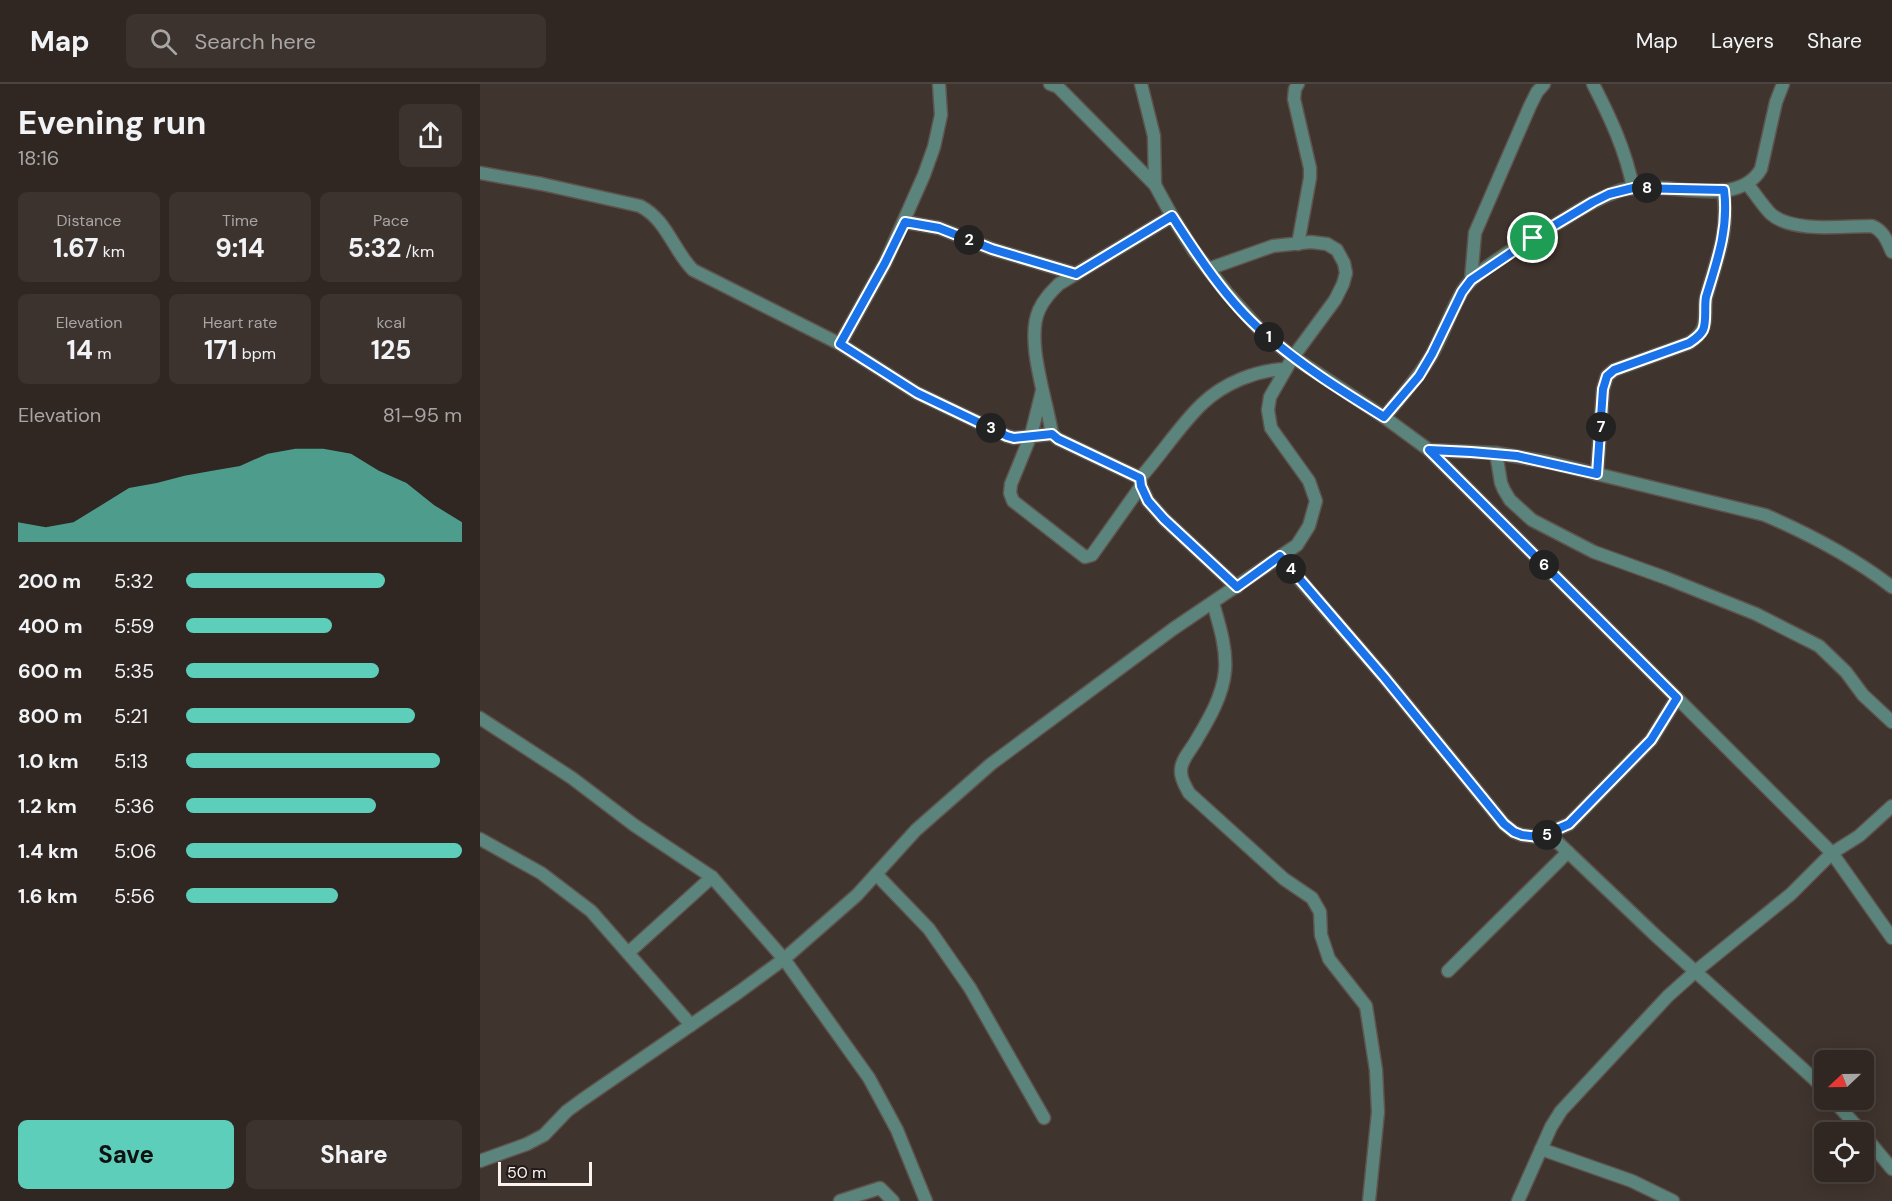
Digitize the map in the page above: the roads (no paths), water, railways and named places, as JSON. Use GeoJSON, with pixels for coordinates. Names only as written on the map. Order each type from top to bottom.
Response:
{"type":"FeatureCollection","features":[{"type":"Feature","properties":{"kind":"street"},"geometry":{"type":"LineString","coordinates":[[840,344],[885,263],[924,175],[941,115],[939,84]]}},
{"type":"Feature","properties":{"kind":"street"},"geometry":{"type":"LineString","coordinates":[[1050,84],[1058,87],[1155,185],[1172,216],[1208,270],[1261,331],[1293,357],[1384,417],[1429,450],[1832,853],[1892,938]]}},
{"type":"Feature","properties":{"kind":"street"},"geometry":{"type":"LineString","coordinates":[[1142,84],[1154,136],[1155,185]]}},
{"type":"Feature","properties":{"kind":"street"},"geometry":{"type":"LineString","coordinates":[[1298,84],[1294,99],[1310,168],[1310,178],[1298,244]]}},
{"type":"Feature","properties":{"kind":"street"},"geometry":{"type":"LineString","coordinates":[[1471,280],[1474,233],[1530,106],[1544,84]]}},
{"type":"Feature","properties":{"kind":"street"},"geometry":{"type":"LineString","coordinates":[[1593,84],[1617,134],[1633,188]]}},
{"type":"Feature","properties":{"kind":"street"},"geometry":{"type":"LineString","coordinates":[[1384,417],[1419,376],[1462,292],[1471,280],[1533,238],[1609,194],[1633,188],[1724,190],[1740,187],[1755,178],[1761,169],[1776,102],[1783,84]]}},
{"type":"Feature","properties":{"kind":"street"},"geometry":{"type":"LineString","coordinates":[[480,173],[640,206],[650,211],[663,224],[684,261],[693,270],[840,344],[917,393],[1007,436],[1014,438],[1052,434]]}},
{"type":"Feature","properties":{"kind":"street"},"geometry":{"type":"LineString","coordinates":[[1747,184],[1770,213],[1784,222],[1800,226],[1872,226],[1885,235],[1892,252]]}},
{"type":"Feature","properties":{"kind":"street"},"geometry":{"type":"LineString","coordinates":[[1597,474],[1603,389],[1607,376],[1614,370],[1689,343],[1698,337],[1704,328],[1706,298],[1723,240],[1726,206],[1724,190]]}},
{"type":"Feature","properties":{"kind":"street"},"geometry":{"type":"LineString","coordinates":[[1172,216],[1059,284],[1045,299],[1034,327],[1042,390],[1052,434],[1141,482],[1148,501],[1164,519],[1237,587]]}},
{"type":"Feature","properties":{"kind":"street"},"geometry":{"type":"LineString","coordinates":[[905,222],[939,228],[992,249],[1076,274]]}},
{"type":"Feature","properties":{"kind":"street"},"geometry":{"type":"LineString","coordinates":[[1878,228],[1892,223]]}},
{"type":"Feature","properties":{"kind":"street"},"geometry":{"type":"LineString","coordinates":[[480,1161],[527,1144],[544,1135],[567,1111],[582,1100],[784,959],[857,895],[916,830],[991,764],[1164,635],[1297,546],[1309,526],[1316,501],[1309,482],[1271,428],[1268,410],[1270,397],[1293,357],[1335,300],[1346,273],[1344,263],[1337,250],[1327,244],[1311,242],[1272,246],[1208,270]]}},
{"type":"Feature","properties":{"kind":"street"},"geometry":{"type":"LineString","coordinates":[[1042,390],[1031,435],[1011,484],[1010,493],[1013,501],[1085,557],[1092,555],[1141,482],[1202,403],[1250,375],[1268,370],[1286,369]]}},
{"type":"Feature","properties":{"kind":"street"},"geometry":{"type":"LineString","coordinates":[[1429,450],[1496,453],[1548,462],[1765,515],[1841,553],[1892,586]]}},
{"type":"Feature","properties":{"kind":"street"},"geometry":{"type":"LineString","coordinates":[[1496,453],[1504,490],[1510,500],[1532,520],[1594,552],[1756,614],[1819,646],[1846,672],[1863,695],[1892,722]]}},
{"type":"Feature","properties":{"kind":"street"},"geometry":{"type":"LineString","coordinates":[[1280,556],[1384,677],[1504,824],[1514,832],[1539,837],[1569,824],[1651,740],[1677,698]]}},
{"type":"Feature","properties":{"kind":"street"},"geometry":{"type":"LineString","coordinates":[[1213,603],[1222,637],[1226,670],[1221,692],[1184,760],[1180,769],[1181,776],[1189,794],[1284,879],[1312,898],[1320,912],[1321,935],[1329,958],[1366,1006],[1376,1070],[1378,1113],[1369,1201]]}},
{"type":"Feature","properties":{"kind":"street"},"geometry":{"type":"LineString","coordinates":[[480,718],[572,778],[634,825],[712,877],[784,959],[869,1078],[897,1130],[926,1201]]}},
{"type":"Feature","properties":{"kind":"street"},"geometry":{"type":"LineString","coordinates":[[1518,1201],[1551,1127],[1561,1111],[1668,996],[1791,894],[1832,853],[1859,836],[1892,806]]}},
{"type":"Feature","properties":{"kind":"street"},"geometry":{"type":"LineString","coordinates":[[1549,834],[1654,935],[1814,1081]]}},
{"type":"Feature","properties":{"kind":"street"},"geometry":{"type":"LineString","coordinates":[[480,839],[541,873],[591,911],[691,1025]]}},
{"type":"Feature","properties":{"kind":"street"},"geometry":{"type":"LineString","coordinates":[[1448,971],[1568,852]]}},
{"type":"Feature","properties":{"kind":"street"},"geometry":{"type":"LineString","coordinates":[[876,874],[929,929],[970,988],[1044,1118]]}},
{"type":"Feature","properties":{"kind":"street"},"geometry":{"type":"LineString","coordinates":[[628,953],[712,877]]}},
{"type":"Feature","properties":{"kind":"street"},"geometry":{"type":"LineString","coordinates":[[1842,1110],[1852,1122]]}},
{"type":"Feature","properties":{"kind":"street"},"geometry":{"type":"LineString","coordinates":[[1874,1147],[1892,1169]]}},
{"type":"Feature","properties":{"kind":"street"},"geometry":{"type":"LineString","coordinates":[[1541,1149],[1632,1181],[1673,1201]]}},
{"type":"Feature","properties":{"kind":"street"},"geometry":{"type":"LineString","coordinates":[[840,1201],[879,1188],[893,1201]]}}]}
